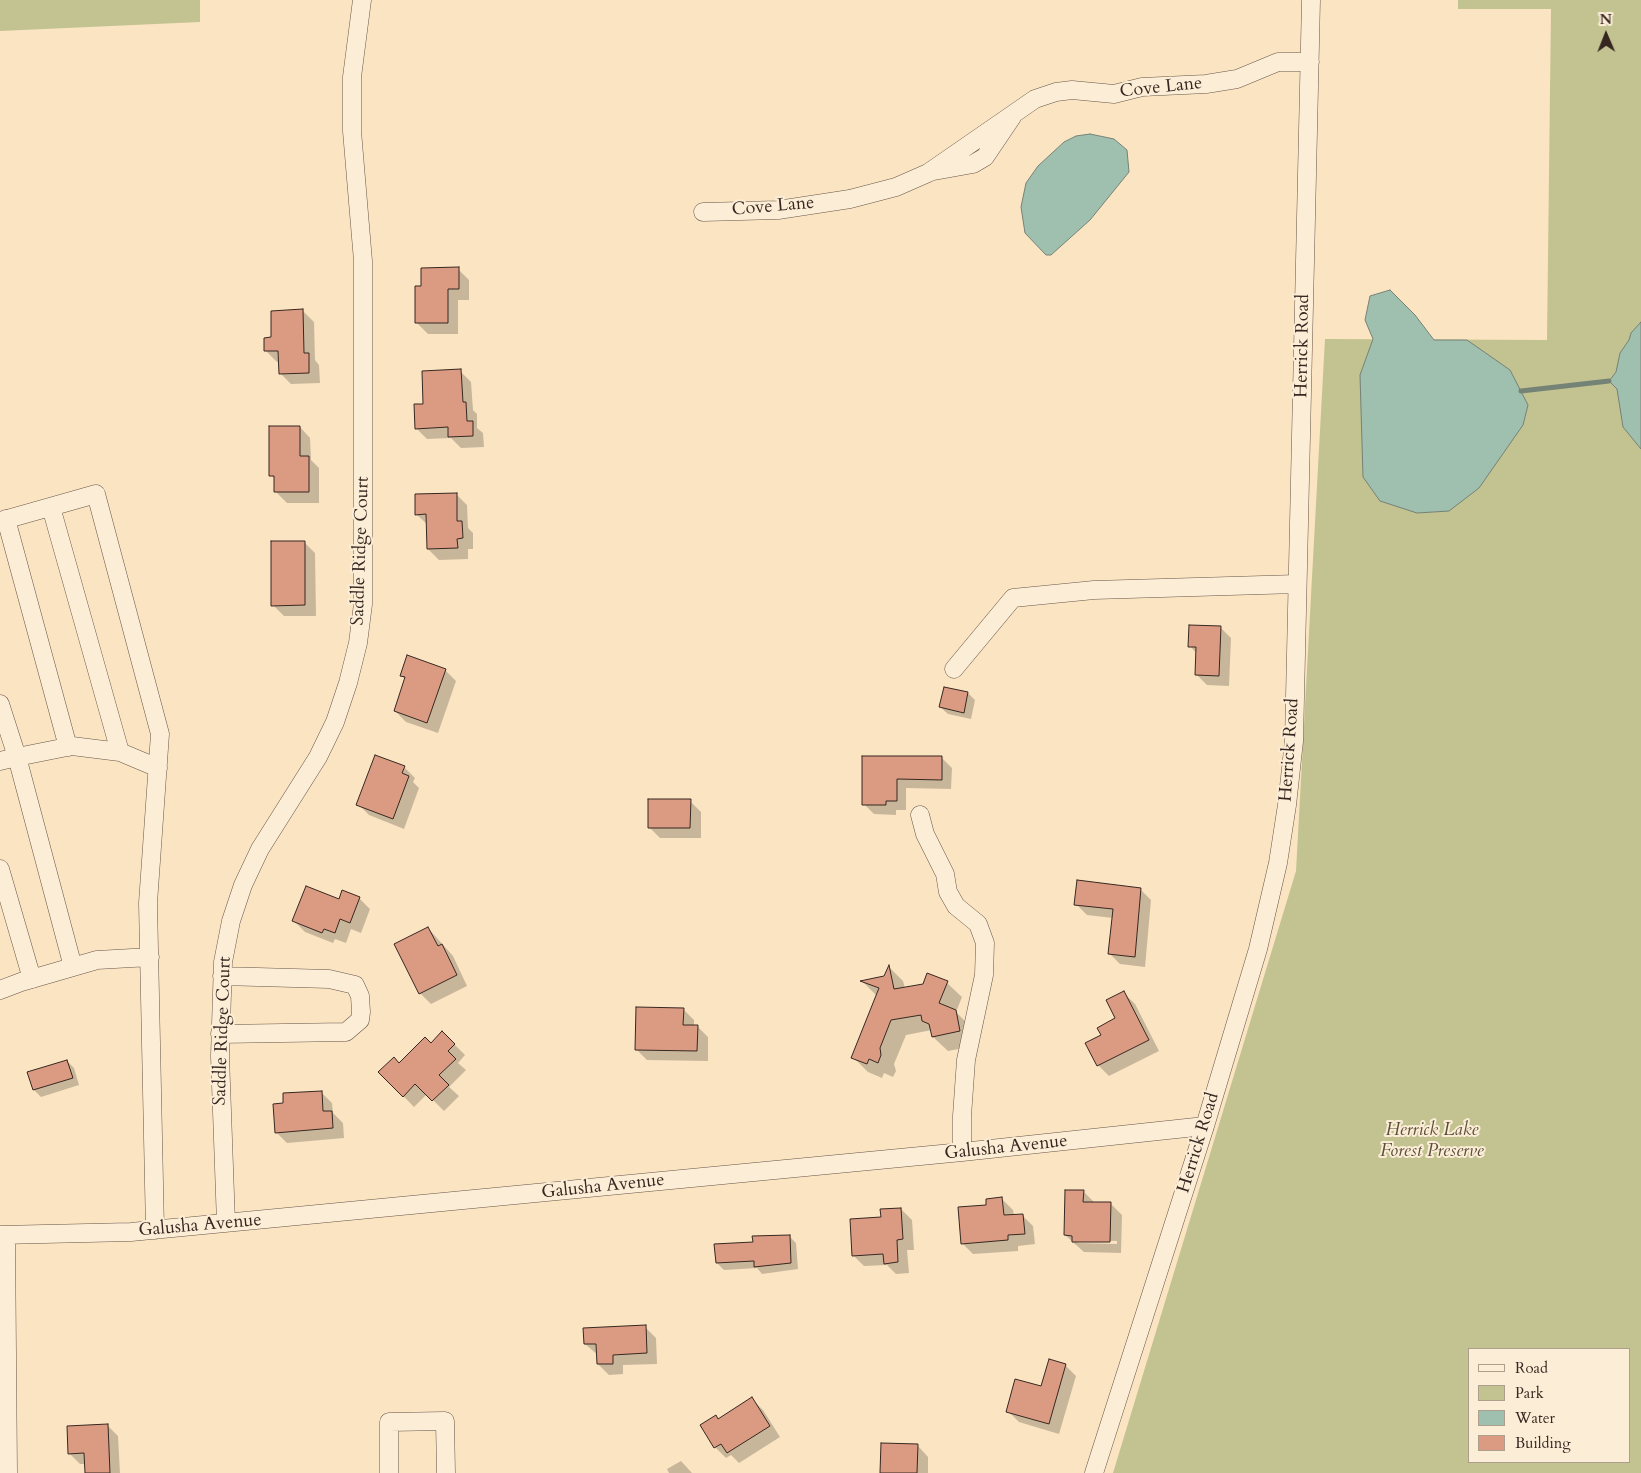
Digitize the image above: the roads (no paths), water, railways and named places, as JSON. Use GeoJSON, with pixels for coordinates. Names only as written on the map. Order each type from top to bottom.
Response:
{"type":"FeatureCollection","features":[{"type":"Feature","properties":{"kind":"street","name":"Saddle Ridge Court"},"geometry":{"type":"LineString","coordinates":[[226,1223],[220,1085],[220,1034],[222,976],[231,922],[243,885],[260,849],[318,757],[330,731],[346,689],[358,643],[363,604],[363,262],[354,174],[352,113],[352,77],[362,0]]}},
{"type":"Feature","properties":{"kind":"street","name":"Herrick Road"},"geometry":{"type":"LineString","coordinates":[[1094,1473],[1205,1126],[1258,949],[1278,863],[1287,805],[1294,741],[1311,0]]}},
{"type":"Feature","properties":{"kind":"street","name":"Cove Lane"},"geometry":{"type":"LineString","coordinates":[[702,212],[778,210],[850,199],[896,187],[928,173],[1035,98],[1056,92],[1072,90],[1114,94],[1142,87],[1206,84],[1237,78],[1278,62],[1310,62]]}},
{"type":"Feature","properties":{"kind":"street"},"geometry":{"type":"LineString","coordinates":[[68,747],[3,520],[96,494],[160,734],[148,904],[155,1230]]}},
{"type":"Feature","properties":{"kind":"street"},"geometry":{"type":"LineString","coordinates":[[51,507],[120,752]]}},
{"type":"Feature","properties":{"kind":"street"},"geometry":{"type":"LineString","coordinates":[[954,669],[1013,598],[1094,590],[1297,584]]}},
{"type":"Feature","properties":{"kind":"street"},"geometry":{"type":"LineString","coordinates":[[0,704],[8,759],[73,966]]}},
{"type":"Feature","properties":{"kind":"street"},"geometry":{"type":"LineString","coordinates":[[8,759],[68,747],[120,752],[158,768]]}},
{"type":"Feature","properties":{"kind":"street"},"geometry":{"type":"LineString","coordinates":[[920,814],[925,834],[945,874],[948,892],[956,906],[978,924],[985,943],[984,975],[966,1060],[962,1116],[962,1152]]}},
{"type":"Feature","properties":{"kind":"street"},"geometry":{"type":"LineString","coordinates":[[0,869],[32,979]]}},
{"type":"Feature","properties":{"kind":"street"},"geometry":{"type":"LineString","coordinates":[[0,990],[97,960],[150,957]]}},
{"type":"Feature","properties":{"kind":"street"},"geometry":{"type":"LineString","coordinates":[[220,1034],[346,1032],[360,1020],[361,1012],[360,996],[355,985],[329,979],[222,976]]}},
{"type":"Feature","properties":{"kind":"street","name":"Galusha Avenue"},"geometry":{"type":"LineString","coordinates":[[3,1235],[155,1230],[962,1152],[1205,1126]]}},
{"type":"Feature","properties":{"kind":"street"},"geometry":{"type":"LineString","coordinates":[[3,1235],[8,1473]]}},
{"type":"Feature","properties":{"kind":"street"},"geometry":{"type":"LineString","coordinates":[[389,1473],[389,1422],[446,1421],[446,1473]]}},
{"type":"Feature","properties":{"kind":"water"},"geometry":{"type":"Polygon","coordinates":[[[1090,134],[1114,139],[1127,150],[1129,172],[1090,220],[1051,255],[1046,255],[1025,233],[1021,207],[1026,183],[1038,166],[1064,142],[1076,136],[1090,134]]]}},
{"type":"Feature","properties":{"kind":"water"},"geometry":{"type":"Polygon","coordinates":[[[1390,290],[1415,315],[1434,340],[1467,340],[1510,370],[1528,405],[1523,425],[1479,488],[1449,511],[1417,513],[1380,501],[1363,477],[1360,375],[1373,339],[1365,320],[1370,296],[1390,290]]]}},
{"type":"Feature","properties":{"kind":"water"},"geometry":{"type":"Polygon","coordinates":[[[1641,322],[1641,449],[1623,427],[1617,389],[1609,381],[1616,372],[1620,353],[1629,340],[1631,333],[1641,322]]]}},
{"type":"Feature","properties":{"kind":"waterway"},"geometry":{"type":"LineString","coordinates":[[1521,391],[1609,381]]}},
{"type":"Feature","properties":{"kind":"park label","name":"Herrick Lake Forest Preserve"},"geometry":{"type":"Point","coordinates":[1432,1141]}}]}
